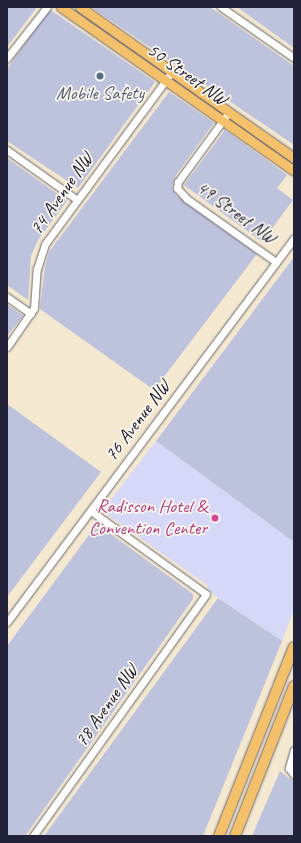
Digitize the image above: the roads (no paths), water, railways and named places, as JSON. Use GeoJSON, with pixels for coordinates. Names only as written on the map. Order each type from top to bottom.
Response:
{"type":"FeatureCollection","features":[{"type":"Feature","properties":{"kind":"highway"},"geometry":{"type":"LineString","coordinates":[[219,836],[294,648]]}},
{"type":"Feature","properties":{"kind":"highway"},"geometry":{"type":"LineString","coordinates":[[235,836],[294,686]]}},
{"type":"Feature","properties":{"kind":"main road","name":"50 Street NW"},"geometry":{"type":"LineString","coordinates":[[61,7],[293,171]]}},
{"type":"Feature","properties":{"kind":"main road","name":"50 Street NW"},"geometry":{"type":"LineString","coordinates":[[80,7],[294,158]]}},
{"type":"Feature","properties":{"kind":"street"},"geometry":{"type":"LineString","coordinates":[[7,58],[47,7]]}},
{"type":"Feature","properties":{"kind":"street"},"geometry":{"type":"LineString","coordinates":[[221,7],[294,58]]}},
{"type":"Feature","properties":{"kind":"street","name":"74 Avenue NW"},"geometry":{"type":"LineString","coordinates":[[7,347],[31,314],[35,302],[37,269],[42,252],[76,199],[172,72]]}},
{"type":"Feature","properties":{"kind":"street"},"geometry":{"type":"LineString","coordinates":[[223,121],[229,112]]}},
{"type":"Feature","properties":{"kind":"street","name":"49 Street NW"},"geometry":{"type":"LineString","coordinates":[[223,121],[178,182],[177,188],[187,199],[276,262]]}},
{"type":"Feature","properties":{"kind":"street"},"geometry":{"type":"LineString","coordinates":[[7,150],[76,199]]}},
{"type":"Feature","properties":{"kind":"street","name":"76 Avenue NW"},"geometry":{"type":"LineString","coordinates":[[7,622],[294,239]]}},
{"type":"Feature","properties":{"kind":"street"},"geometry":{"type":"LineString","coordinates":[[7,297],[31,314]]}},
{"type":"Feature","properties":{"kind":"street","name":"78 Avenue NW"},"geometry":{"type":"LineString","coordinates":[[33,836],[206,594],[91,511]]}},
{"type":"Feature","properties":{"kind":"street"},"geometry":{"type":"LineString","coordinates":[[294,750],[289,768],[294,775]]}},
{"type":"Feature","properties":{"kind":"place","name":"Mobile Safety"},"geometry":{"type":"Point","coordinates":[100,76]}},
{"type":"Feature","properties":{"kind":"place","name":"Radisson Hotel & Convention Center"},"geometry":{"type":"Point","coordinates":[215,518]}}]}
